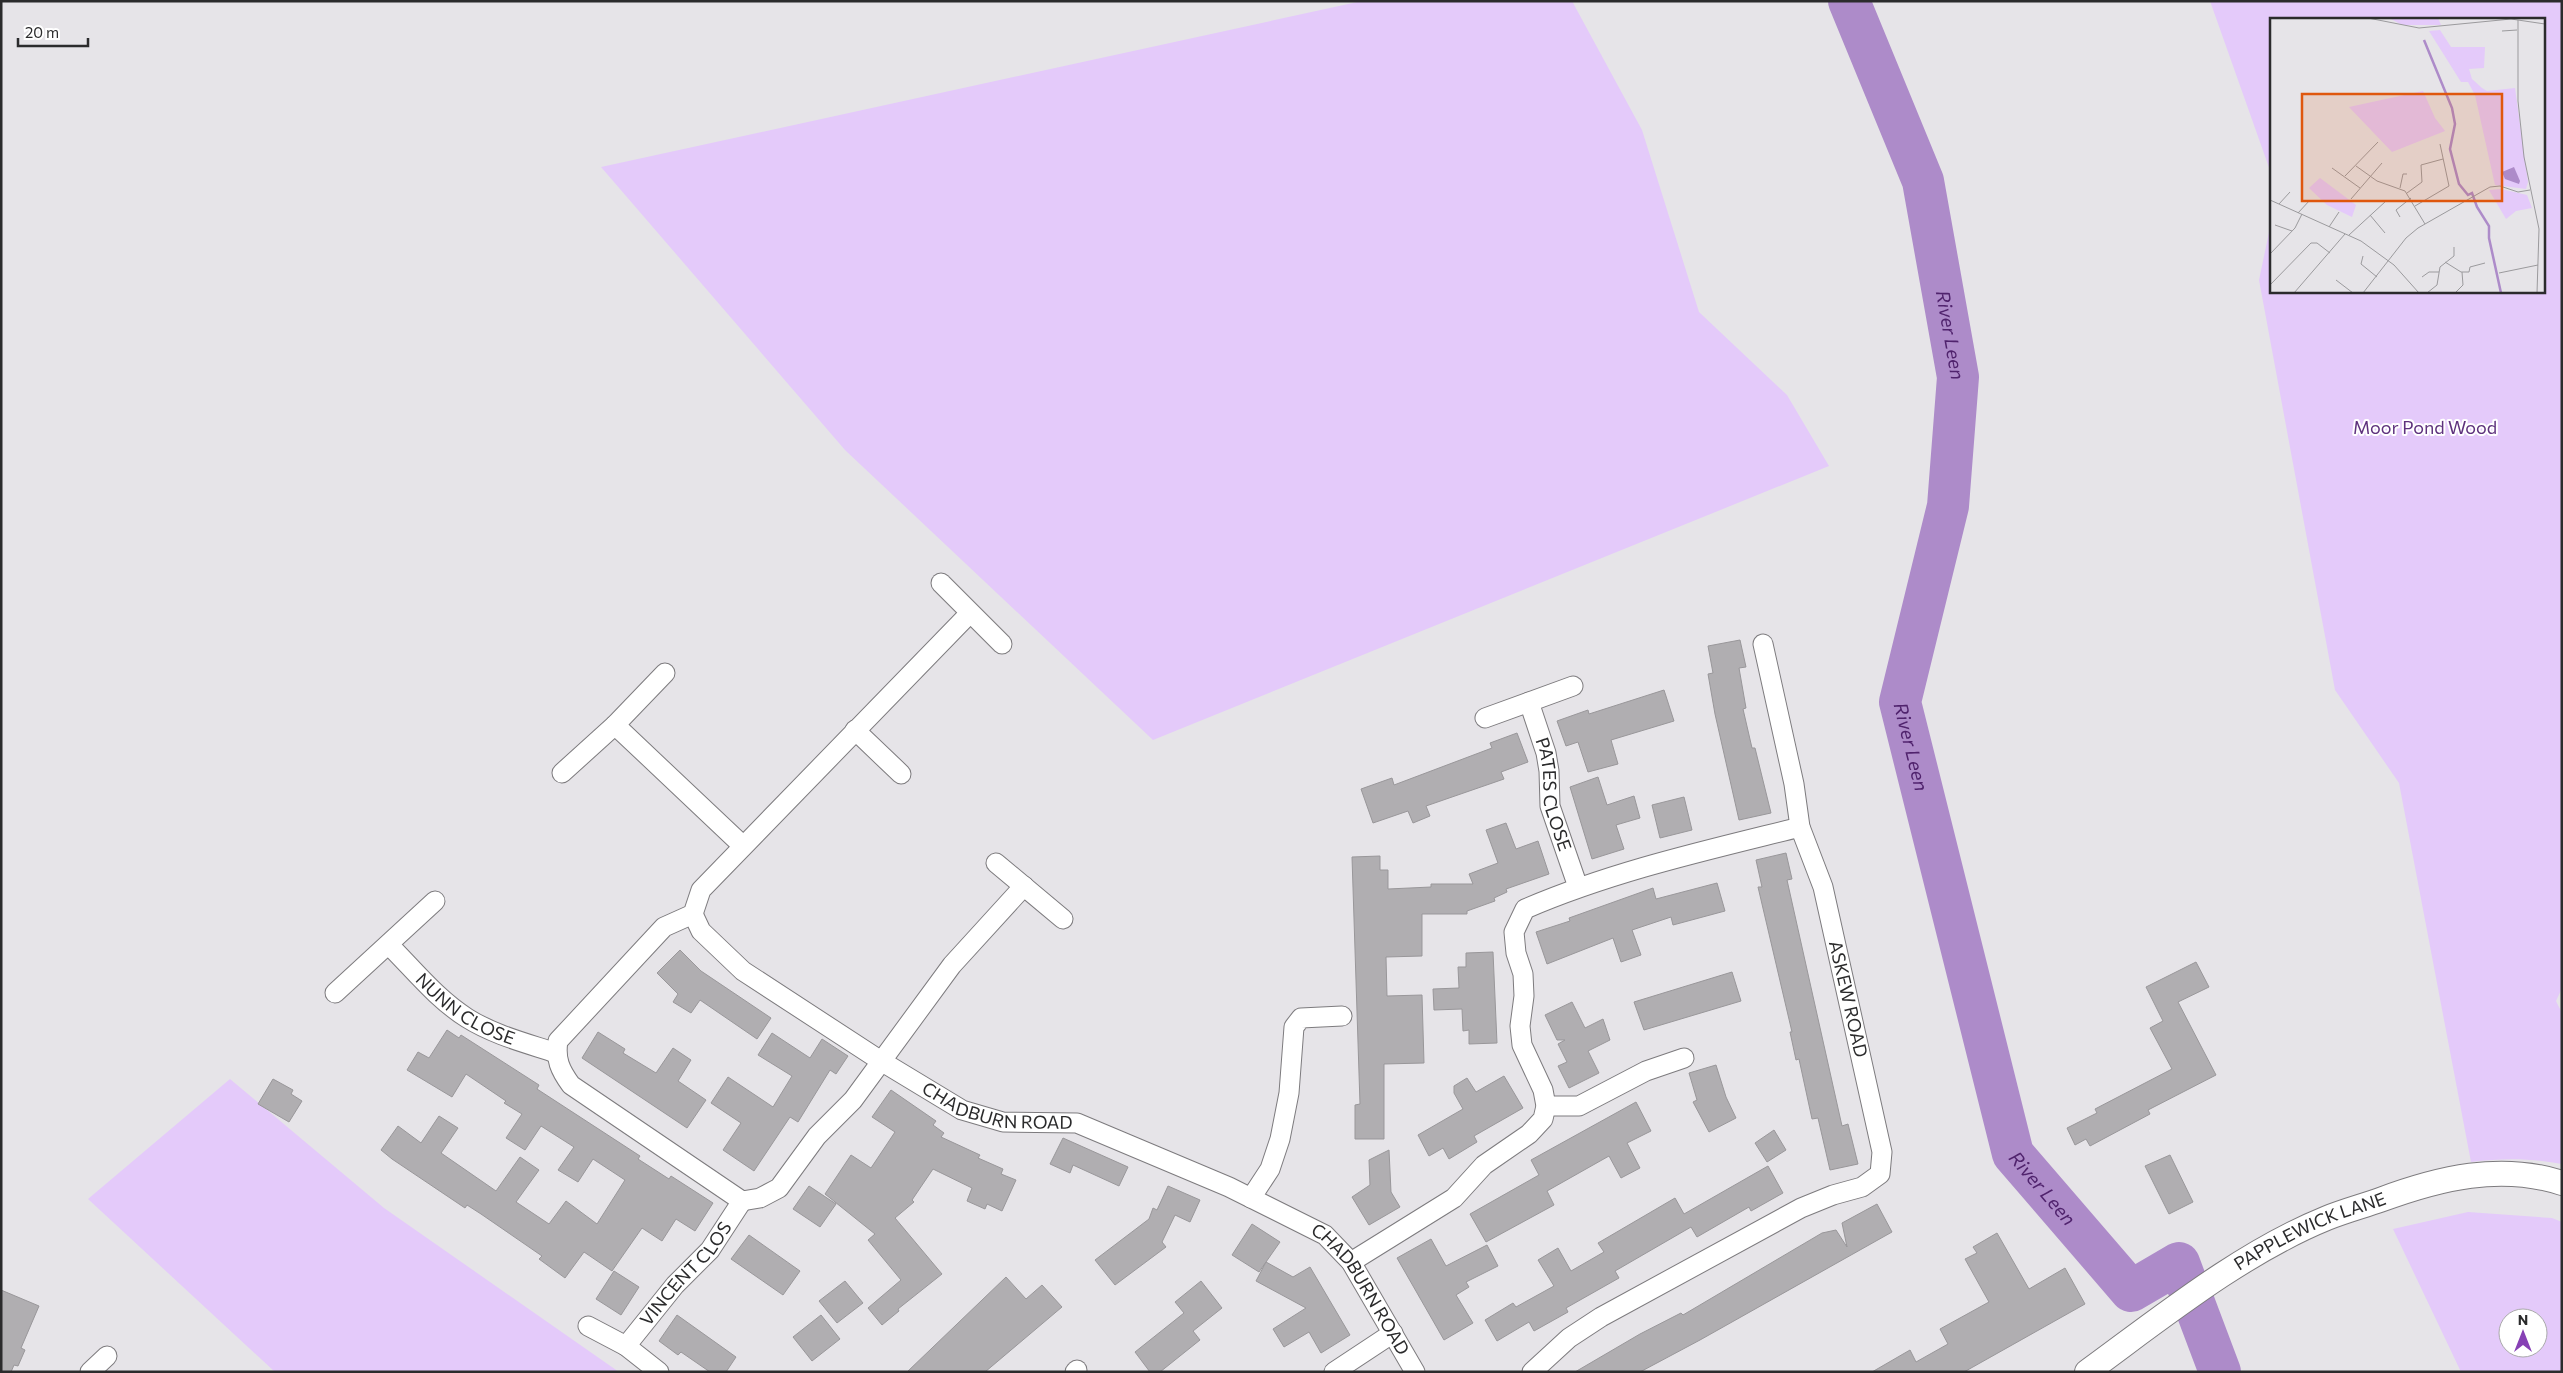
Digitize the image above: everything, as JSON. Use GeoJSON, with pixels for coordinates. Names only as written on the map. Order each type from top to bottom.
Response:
{"type":"FeatureCollection","features":[{"type":"Feature","properties":{"kind":"street"},"geometry":{"type":"LineString","coordinates":[[941,583],[1002,644]]}},
{"type":"Feature","properties":{"kind":"street"},"geometry":{"type":"LineString","coordinates":[[970,613],[742,845],[701,890],[693,914],[664,927],[558,1041],[556,1053],[561,1071],[570,1085],[742,1201],[760,1198],[779,1188],[817,1136],[854,1100],[952,965],[1024,886]]}},
{"type":"Feature","properties":{"kind":"street","name":"ASKEW ROAD"},"geometry":{"type":"LineString","coordinates":[[1532,1372],[1569,1338],[1601,1317],[1801,1208],[1862,1187],[1880,1174],[1882,1152],[1823,887],[1800,827],[1793,779],[1763,644]]}},
{"type":"Feature","properties":{"kind":"street"},"geometry":{"type":"LineString","coordinates":[[562,773],[615,725],[666,673]]}},
{"type":"Feature","properties":{"kind":"street"},"geometry":{"type":"LineString","coordinates":[[1485,718],[1573,686]]}},
{"type":"Feature","properties":{"kind":"street","name":"PATES CLOSE"},"geometry":{"type":"LineString","coordinates":[[1529,702],[1546,752],[1549,771],[1550,806],[1578,887]]}},
{"type":"Feature","properties":{"kind":"street"},"geometry":{"type":"LineString","coordinates":[[615,725],[742,845]]}},
{"type":"Feature","properties":{"kind":"street"},"geometry":{"type":"LineString","coordinates":[[855,730],[901,774]]}},
{"type":"Feature","properties":{"kind":"street"},"geometry":{"type":"LineString","coordinates":[[1351,1262],[1454,1198],[1484,1164],[1530,1134],[1543,1119],[1546,1106],[1543,1090],[1522,1045],[1520,1026],[1524,996],[1523,974],[1516,953],[1514,932],[1526,908],[1578,887],[1684,856],[1800,827]]}},
{"type":"Feature","properties":{"kind":"street"},"geometry":{"type":"LineString","coordinates":[[996,863],[1063,919]]}},
{"type":"Feature","properties":{"kind":"street"},"geometry":{"type":"LineString","coordinates":[[335,993],[435,901]]}},
{"type":"Feature","properties":{"kind":"street","name":"CHADBURN ROAD"},"geometry":{"type":"LineString","coordinates":[[693,914],[701,931],[743,971],[881,1061],[962,1110],[1002,1122],[1077,1123],[1252,1198],[1325,1235],[1351,1262],[1415,1372]]}},
{"type":"Feature","properties":{"kind":"street","name":"NUNN CLOSE"},"geometry":{"type":"LineString","coordinates":[[389,945],[439,997],[468,1018],[504,1036],[556,1053]]}},
{"type":"Feature","properties":{"kind":"street"},"geometry":{"type":"LineString","coordinates":[[1252,1198],[1270,1169],[1280,1139],[1289,1093],[1294,1027],[1301,1018],[1342,1016]]}},
{"type":"Feature","properties":{"kind":"street"},"geometry":{"type":"LineString","coordinates":[[1546,1106],[1579,1106],[1632,1078],[1684,1058]]}},
{"type":"Feature","properties":{"kind":"street","name":"PAPPLEWICK LANE"},"geometry":{"type":"LineString","coordinates":[[2087,1372],[2241,1264],[2326,1219],[2402,1192],[2447,1179],[2498,1172],[2538,1176],[2562,1184]]}},
{"type":"Feature","properties":{"kind":"street","name":"VINCENT CLOS"},"geometry":{"type":"LineString","coordinates":[[626,1346],[675,1285],[710,1250],[742,1201]]}},
{"type":"Feature","properties":{"kind":"street"},"geometry":{"type":"LineString","coordinates":[[588,1326],[626,1346],[660,1372]]}},
{"type":"Feature","properties":{"kind":"street"},"geometry":{"type":"LineString","coordinates":[[1334,1372],[1393,1334]]}},
{"type":"Feature","properties":{"kind":"street"},"geometry":{"type":"LineString","coordinates":[[90,1372],[107,1356]]}},
{"type":"Feature","properties":{"kind":"green space"},"geometry":{"type":"Polygon","coordinates":[[[1362,1],[1572,1],[1642,130],[1699,312],[1787,395],[1829,466],[1153,740],[845,450],[601,167],[1362,1]]]}},
{"type":"Feature","properties":{"kind":"green space","name":"Moor Pond Wood"},"geometry":{"type":"Polygon","coordinates":[[[2210,1],[2562,1],[2562,988],[2556,1001],[2562,1013],[2562,1164],[2516,1159],[2471,1162],[2399,783],[2335,690],[2259,280],[2270,228],[2270,292],[2546,292],[2546,18],[2270,18],[2270,170],[2210,1]]]}},
{"type":"Feature","properties":{"kind":"green space"},"geometry":{"type":"Polygon","coordinates":[[[230,1079],[384,1208],[619,1372],[275,1372],[88,1199],[230,1079]]]}},
{"type":"Feature","properties":{"kind":"green space"},"geometry":{"type":"Polygon","coordinates":[[[2468,1212],[2552,1218],[2562,1222],[2562,1372],[2461,1372],[2393,1229],[2468,1212]]]}},
{"type":"Feature","properties":{"kind":"building"},"geometry":{"type":"Polygon","coordinates":[[[1740,640],[1746,667],[1739,668],[1746,708],[1743,709],[1771,813],[1739,820],[1715,714],[1708,674],[1713,673],[1708,646],[1740,640]]]}},
{"type":"Feature","properties":{"kind":"building"},"geometry":{"type":"Polygon","coordinates":[[[1664,690],[1674,721],[1611,740],[1618,764],[1588,772],[1578,742],[1566,746],[1557,721],[1588,710],[1589,714],[1664,690]]]}},
{"type":"Feature","properties":{"kind":"building"},"geometry":{"type":"Polygon","coordinates":[[[1517,733],[1528,762],[1501,772],[1504,779],[1426,806],[1430,816],[1413,823],[1408,811],[1373,823],[1361,789],[1392,778],[1394,785],[1492,748],[1490,743],[1517,733]]]}},
{"type":"Feature","properties":{"kind":"building"},"geometry":{"type":"Polygon","coordinates":[[[1598,777],[1607,805],[1634,796],[1640,818],[1616,825],[1624,849],[1592,859],[1570,787],[1598,777]]]}},
{"type":"Feature","properties":{"kind":"building"},"geometry":{"type":"Polygon","coordinates":[[[1684,797],[1692,830],[1660,838],[1652,805],[1684,797]]]}},
{"type":"Feature","properties":{"kind":"building"},"geometry":{"type":"Polygon","coordinates":[[[1506,823],[1516,849],[1538,841],[1549,874],[1506,889],[1507,892],[1494,898],[1495,901],[1467,911],[1467,914],[1422,914],[1422,956],[1386,957],[1387,996],[1422,995],[1424,1063],[1384,1064],[1384,1139],[1355,1139],[1355,1105],[1360,1104],[1352,857],[1380,856],[1380,870],[1388,870],[1388,889],[1431,887],[1431,884],[1473,884],[1469,874],[1498,863],[1486,830],[1506,823]]]}},
{"type":"Feature","properties":{"kind":"building"},"geometry":{"type":"Polygon","coordinates":[[[1786,853],[1792,879],[1787,880],[1842,1126],[1848,1124],[1858,1164],[1830,1170],[1818,1118],[1812,1119],[1799,1059],[1796,1060],[1790,1032],[1792,1032],[1758,887],[1762,887],[1756,860],[1786,853]]]}},
{"type":"Feature","properties":{"kind":"building"},"geometry":{"type":"Polygon","coordinates":[[[1717,883],[1725,911],[1673,925],[1671,917],[1632,930],[1641,955],[1621,962],[1613,938],[1547,964],[1536,932],[1570,921],[1569,918],[1653,888],[1656,899],[1717,883]]]}},
{"type":"Feature","properties":{"kind":"building"},"geometry":{"type":"Polygon","coordinates":[[[680,950],[701,971],[771,1018],[757,1039],[700,1000],[691,1013],[673,1002],[678,994],[657,973],[680,950]]]}},
{"type":"Feature","properties":{"kind":"building"},"geometry":{"type":"Polygon","coordinates":[[[1493,952],[1497,1043],[1469,1044],[1469,1030],[1463,1031],[1462,1009],[1434,1010],[1433,989],[1459,988],[1458,967],[1466,967],[1466,953],[1493,952]]]}},
{"type":"Feature","properties":{"kind":"building"},"geometry":{"type":"Polygon","coordinates":[[[2196,962],[2209,987],[2178,1002],[2216,1075],[2148,1110],[2150,1114],[2090,1146],[2086,1139],[2075,1145],[2067,1128],[2097,1113],[2095,1109],[2172,1069],[2150,1028],[2163,1021],[2146,987],[2196,962]]]}},
{"type":"Feature","properties":{"kind":"building"},"geometry":{"type":"Polygon","coordinates":[[[1732,972],[1741,1001],[1644,1030],[1634,1002],[1732,972]]]}},
{"type":"Feature","properties":{"kind":"building"},"geometry":{"type":"Polygon","coordinates":[[[1572,1002],[1585,1028],[1603,1019],[1610,1040],[1588,1051],[1599,1073],[1569,1088],[1558,1066],[1567,1062],[1558,1044],[1565,1040],[1557,1040],[1545,1015],[1572,1002]]]}},
{"type":"Feature","properties":{"kind":"building"},"geometry":{"type":"Polygon","coordinates":[[[447,1030],[459,1038],[461,1035],[539,1085],[537,1089],[640,1156],[638,1159],[669,1179],[671,1176],[713,1203],[695,1231],[676,1219],[662,1241],[642,1228],[612,1271],[584,1252],[565,1278],[539,1259],[542,1256],[481,1214],[467,1205],[465,1208],[392,1159],[381,1150],[398,1126],[421,1143],[439,1116],[458,1128],[441,1153],[496,1191],[520,1157],[539,1170],[516,1202],[549,1224],[566,1201],[597,1224],[625,1180],[593,1159],[578,1182],[558,1170],[574,1147],[541,1126],[525,1150],[506,1138],[522,1114],[504,1103],[506,1101],[466,1074],[452,1097],[407,1070],[418,1052],[429,1058],[447,1030]]]}},
{"type":"Feature","properties":{"kind":"building"},"geometry":{"type":"Polygon","coordinates":[[[598,1032],[625,1049],[623,1053],[656,1073],[673,1048],[691,1060],[678,1081],[706,1100],[687,1128],[582,1058],[598,1032]]]}},
{"type":"Feature","properties":{"kind":"building"},"geometry":{"type":"Polygon","coordinates":[[[772,1033],[810,1058],[822,1039],[848,1056],[836,1074],[830,1070],[798,1122],[790,1117],[754,1171],[723,1150],[741,1123],[711,1103],[728,1077],[773,1107],[792,1076],[758,1055],[772,1033]]]}},
{"type":"Feature","properties":{"kind":"building"},"geometry":{"type":"Polygon","coordinates":[[[1716,1065],[1726,1097],[1736,1118],[1709,1132],[1693,1102],[1697,1100],[1689,1073],[1716,1065]]]}},
{"type":"Feature","properties":{"kind":"building"},"geometry":{"type":"Polygon","coordinates":[[[1504,1076],[1523,1108],[1474,1136],[1477,1142],[1449,1159],[1443,1148],[1429,1156],[1418,1135],[1463,1109],[1454,1093],[1454,1086],[1467,1078],[1476,1092],[1504,1076]]]}},
{"type":"Feature","properties":{"kind":"building"},"geometry":{"type":"Polygon","coordinates":[[[273,1079],[293,1090],[291,1094],[302,1101],[289,1122],[258,1104],[273,1079]]]}},
{"type":"Feature","properties":{"kind":"building"},"geometry":{"type":"Polygon","coordinates":[[[891,1090],[936,1121],[933,1125],[944,1133],[941,1137],[980,1155],[978,1158],[1003,1169],[1001,1174],[1016,1180],[1002,1211],[987,1204],[985,1209],[967,1201],[972,1188],[933,1169],[912,1200],[914,1202],[895,1218],[942,1274],[898,1309],[899,1311],[882,1325],[868,1308],[901,1280],[868,1240],[875,1234],[825,1194],[851,1155],[871,1168],[895,1132],[872,1117],[891,1090]]]}},
{"type":"Feature","properties":{"kind":"building"},"geometry":{"type":"Polygon","coordinates":[[[1636,1102],[1651,1131],[1627,1143],[1640,1168],[1621,1178],[1609,1156],[1547,1191],[1554,1205],[1486,1242],[1470,1214],[1539,1175],[1531,1160],[1636,1102]]]}},
{"type":"Feature","properties":{"kind":"building"},"geometry":{"type":"Polygon","coordinates":[[[1774,1130],[1786,1150],[1767,1162],[1755,1143],[1774,1130]]]}},
{"type":"Feature","properties":{"kind":"building"},"geometry":{"type":"Polygon","coordinates":[[[1063,1138],[1128,1167],[1119,1186],[1073,1165],[1070,1173],[1050,1164],[1063,1138]]]}},
{"type":"Feature","properties":{"kind":"building"},"geometry":{"type":"Polygon","coordinates":[[[1389,1150],[1391,1192],[1400,1207],[1369,1225],[1352,1197],[1370,1185],[1369,1160],[1389,1150]]]}},
{"type":"Feature","properties":{"kind":"building"},"geometry":{"type":"Polygon","coordinates":[[[2170,1155],[2193,1202],[2169,1214],[2145,1166],[2170,1155]]]}},
{"type":"Feature","properties":{"kind":"building"},"geometry":{"type":"Polygon","coordinates":[[[1768,1166],[1783,1193],[1751,1211],[1749,1207],[1697,1237],[1691,1227],[1615,1271],[1619,1278],[1566,1308],[1568,1312],[1534,1331],[1529,1322],[1497,1341],[1485,1320],[1513,1303],[1516,1307],[1554,1286],[1538,1260],[1558,1248],[1571,1271],[1604,1252],[1598,1243],[1675,1198],[1684,1214],[1768,1166]]]}},
{"type":"Feature","properties":{"kind":"building"},"geometry":{"type":"Polygon","coordinates":[[[809,1186],[836,1204],[820,1227],[793,1209],[809,1186]]]}},
{"type":"Feature","properties":{"kind":"building"},"geometry":{"type":"Polygon","coordinates":[[[1168,1186],[1200,1200],[1190,1222],[1175,1215],[1162,1242],[1166,1247],[1115,1285],[1095,1260],[1149,1219],[1153,1208],[1157,1210],[1168,1186]]]}},
{"type":"Feature","properties":{"kind":"building"},"geometry":{"type":"Polygon","coordinates":[[[1877,1204],[1892,1232],[1700,1340],[1640,1372],[1575,1372],[1640,1334],[1681,1313],[1683,1315],[1822,1233],[1836,1230],[1847,1247],[1842,1223],[1877,1204]]]}},
{"type":"Feature","properties":{"kind":"building"},"geometry":{"type":"Polygon","coordinates":[[[1252,1224],[1280,1242],[1259,1272],[1232,1255],[1252,1224]]]}},
{"type":"Feature","properties":{"kind":"building"},"geometry":{"type":"Polygon","coordinates":[[[1997,1233],[2029,1289],[2065,1268],[2085,1304],[1964,1372],[1872,1372],[1910,1350],[1916,1362],[1948,1344],[1940,1329],[1989,1302],[1965,1259],[1977,1253],[1973,1247],[1997,1233]]]}},
{"type":"Feature","properties":{"kind":"building"},"geometry":{"type":"Polygon","coordinates":[[[749,1235],[800,1271],[783,1295],[731,1259],[749,1235]]]}},
{"type":"Feature","properties":{"kind":"building"},"geometry":{"type":"Polygon","coordinates":[[[1431,1239],[1446,1266],[1487,1245],[1498,1266],[1466,1282],[1469,1287],[1456,1295],[1473,1323],[1444,1340],[1397,1258],[1431,1239]]]}},
{"type":"Feature","properties":{"kind":"building"},"geometry":{"type":"Polygon","coordinates":[[[1266,1262],[1293,1277],[1310,1267],[1350,1335],[1321,1353],[1309,1332],[1284,1347],[1273,1329],[1306,1308],[1256,1281],[1266,1262]]]}},
{"type":"Feature","properties":{"kind":"building"},"geometry":{"type":"Polygon","coordinates":[[[614,1271],[639,1287],[621,1315],[596,1299],[614,1271]]]}},
{"type":"Feature","properties":{"kind":"building"},"geometry":{"type":"Polygon","coordinates":[[[1006,1277],[1026,1299],[1042,1285],[1062,1307],[985,1372],[907,1372],[1006,1277]]]}},
{"type":"Feature","properties":{"kind":"building"},"geometry":{"type":"Polygon","coordinates":[[[845,1281],[863,1303],[837,1323],[819,1301],[845,1281]]]}},
{"type":"Feature","properties":{"kind":"building"},"geometry":{"type":"Polygon","coordinates":[[[1201,1281],[1222,1308],[1193,1331],[1200,1340],[1160,1372],[1150,1372],[1135,1352],[1184,1313],[1175,1302],[1201,1281]]]}},
{"type":"Feature","properties":{"kind":"building"},"geometry":{"type":"Polygon","coordinates":[[[1,1290],[39,1306],[21,1348],[25,1350],[18,1366],[14,1365],[11,1372],[1,1372],[1,1290]]]}},
{"type":"Feature","properties":{"kind":"building"},"geometry":{"type":"Polygon","coordinates":[[[677,1315],[736,1357],[726,1372],[710,1372],[681,1352],[678,1355],[659,1341],[677,1315]]]}},
{"type":"Feature","properties":{"kind":"building"},"geometry":{"type":"Polygon","coordinates":[[[821,1315],[840,1339],[812,1361],[793,1337],[821,1315]]]}},
{"type":"Feature","properties":{"kind":"waterway","name":"River Leen"},"geometry":{"type":"LineString","coordinates":[[1849,1],[1923,181],[1958,377],[1948,506],[1900,702],[2013,1154],[2131,1291],[2179,1263],[2220,1372]]}}]}
